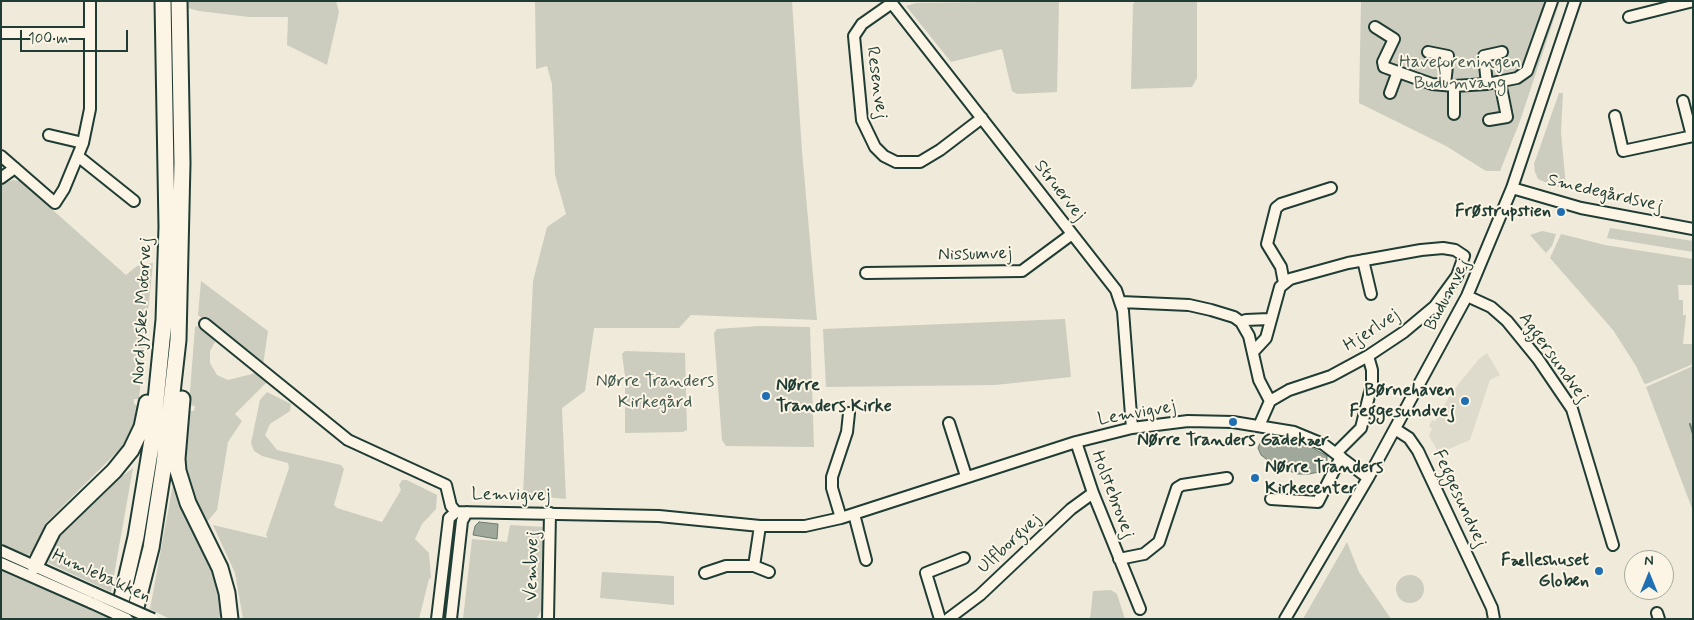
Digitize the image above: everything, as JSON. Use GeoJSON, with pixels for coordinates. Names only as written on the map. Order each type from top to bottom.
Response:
{"type":"FeatureCollection","features":[{"type":"Feature","properties":{"kind":"highway","name":"Nordjyske Motorvej"},"geometry":{"type":"LineString","coordinates":[[117,619],[136,537],[152,440],[164,320],[166,227],[163,1]]}},
{"type":"Feature","properties":{"kind":"highway","name":"Nordjyske Motorvej"},"geometry":{"type":"LineString","coordinates":[[134,619],[151,548],[164,464],[178,340],[182,163],[179,1]]}},
{"type":"Feature","properties":{"kind":"highway"},"geometry":{"type":"LineString","coordinates":[[182,163],[188,282],[178,471],[188,503],[220,568],[227,592],[230,619]]}},
{"type":"Feature","properties":{"kind":"highway"},"geometry":{"type":"LineString","coordinates":[[34,571],[53,530],[122,463],[140,433],[151,372],[166,227]]}},
{"type":"Feature","properties":{"kind":"street"},"geometry":{"type":"LineString","coordinates":[[1,156],[55,202],[64,189],[84,142],[91,88],[90,1]]}},
{"type":"Feature","properties":{"kind":"street"},"geometry":{"type":"LineString","coordinates":[[1375,27],[1394,39],[1382,65],[1397,74],[1449,86],[1487,84],[1523,76],[1527,71],[1552,1]]}},
{"type":"Feature","properties":{"kind":"street","name":"Budumvej"},"geometry":{"type":"LineString","coordinates":[[1285,619],[1308,583],[1368,478],[1467,296],[1512,188],[1575,1]]}},
{"type":"Feature","properties":{"kind":"street","name":"Resenvej"},"geometry":{"type":"LineString","coordinates":[[891,2],[862,24],[854,36],[862,120],[874,147],[884,156],[896,162],[920,162],[940,150],[982,118]]}},
{"type":"Feature","properties":{"kind":"street","name":"Struervej"},"geometry":{"type":"LineString","coordinates":[[891,2],[1116,290],[1121,302],[1132,428]]}},
{"type":"Feature","properties":{"kind":"street"},"geometry":{"type":"LineString","coordinates":[[1629,17],[1693,2]]}},
{"type":"Feature","properties":{"kind":"street"},"geometry":{"type":"LineString","coordinates":[[1,34],[90,33]]}},
{"type":"Feature","properties":{"kind":"street"},"geometry":{"type":"LineString","coordinates":[[1428,52],[1448,56],[1449,86],[1454,114]]}},
{"type":"Feature","properties":{"kind":"street"},"geometry":{"type":"LineString","coordinates":[[1487,84],[1484,56],[1502,52]]}},
{"type":"Feature","properties":{"kind":"street"},"geometry":{"type":"LineString","coordinates":[[1390,93],[1397,74]]}},
{"type":"Feature","properties":{"kind":"street"},"geometry":{"type":"LineString","coordinates":[[1489,120],[1506,117],[1500,82]]}},
{"type":"Feature","properties":{"kind":"street"},"geometry":{"type":"LineString","coordinates":[[1615,116],[1623,151],[1692,136],[1683,101]]}},
{"type":"Feature","properties":{"kind":"street"},"geometry":{"type":"LineString","coordinates":[[49,135],[84,142]]}},
{"type":"Feature","properties":{"kind":"street"},"geometry":{"type":"LineString","coordinates":[[79,157],[134,201]]}},
{"type":"Feature","properties":{"kind":"street"},"geometry":{"type":"LineString","coordinates":[[1,178],[15,168]]}},
{"type":"Feature","properties":{"kind":"street"},"geometry":{"type":"LineString","coordinates":[[1284,283],[1282,268],[1267,244],[1276,208],[1281,204],[1331,188]]}},
{"type":"Feature","properties":{"kind":"street","name":"Smedegårdsvej"},"geometry":{"type":"LineString","coordinates":[[1512,188],[1598,212],[1693,229]]}},
{"type":"Feature","properties":{"kind":"street","name":"Nissumvej"},"geometry":{"type":"LineString","coordinates":[[866,273],[1022,271],[1072,234]]}},
{"type":"Feature","properties":{"kind":"street","name":"Hjerlvej"},"geometry":{"type":"LineString","coordinates":[[1270,401],[1278,395],[1330,376],[1368,356],[1404,332],[1436,306],[1456,276],[1464,256],[1455,250],[1443,248],[1363,260]]}},
{"type":"Feature","properties":{"kind":"street"},"geometry":{"type":"LineString","coordinates":[[1253,352],[1266,338],[1278,291],[1284,283],[1363,260],[1371,294]]}},
{"type":"Feature","properties":{"kind":"street","name":"Aggersundvej"},"geometry":{"type":"LineString","coordinates":[[1467,296],[1491,307],[1507,321],[1572,408],[1612,545]]}},
{"type":"Feature","properties":{"kind":"street"},"geometry":{"type":"LineString","coordinates":[[1121,302],[1189,305],[1234,317],[1242,322],[1246,328],[1253,352],[1258,380],[1270,401],[1259,426]]}},
{"type":"Feature","properties":{"kind":"street"},"geometry":{"type":"LineString","coordinates":[[1242,322],[1246,320],[1270,319]]}},
{"type":"Feature","properties":{"kind":"street","name":"Lemvigvej"},"geometry":{"type":"LineString","coordinates":[[205,324],[348,440],[446,485],[451,506],[456,512],[659,516],[760,526],[805,526],[854,514],[966,476],[1076,442],[1132,428],[1188,422],[1232,422],[1294,432],[1323,444],[1368,478]]}},
{"type":"Feature","properties":{"kind":"street"},"geometry":{"type":"LineString","coordinates":[[1276,496],[1318,502],[1338,455],[1361,428],[1372,384],[1372,370],[1368,356]]}},
{"type":"Feature","properties":{"kind":"street"},"geometry":{"type":"LineString","coordinates":[[841,518],[832,488],[832,477],[847,432],[849,413]]}},
{"type":"Feature","properties":{"kind":"street"},"geometry":{"type":"LineString","coordinates":[[949,423],[966,476]]}},
{"type":"Feature","properties":{"kind":"street","name":"Feggesundvej"},"geometry":{"type":"LineString","coordinates":[[1395,429],[1409,438],[1418,451],[1492,608],[1494,619]]}},
{"type":"Feature","properties":{"kind":"street","name":"Holstebrovej"},"geometry":{"type":"LineString","coordinates":[[1076,442],[1093,493],[1140,609]]}},
{"type":"Feature","properties":{"kind":"street","name":"Holstebrovej"},"geometry":{"type":"LineString","coordinates":[[1119,559],[1144,554],[1160,542],[1177,488],[1182,485],[1227,478]]}},
{"type":"Feature","properties":{"kind":"street","name":"Ulfborgvej"},"geometry":{"type":"LineString","coordinates":[[948,619],[980,595],[1071,509],[1093,493]]}},
{"type":"Feature","properties":{"kind":"street"},"geometry":{"type":"LineString","coordinates":[[437,619],[449,518],[456,512]]}},
{"type":"Feature","properties":{"kind":"street"},"geometry":{"type":"LineString","coordinates":[[451,619],[462,521],[467,512]]}},
{"type":"Feature","properties":{"kind":"street","name":"Vembvej"},"geometry":{"type":"LineString","coordinates":[[548,619],[550,513]]}},
{"type":"Feature","properties":{"kind":"street"},"geometry":{"type":"LineString","coordinates":[[854,514],[866,560]]}},
{"type":"Feature","properties":{"kind":"street"},"geometry":{"type":"LineString","coordinates":[[754,566],[760,526]]}},
{"type":"Feature","properties":{"kind":"street","name":"Humlebakken"},"geometry":{"type":"LineString","coordinates":[[1,551],[34,571],[93,598],[153,619]]}},
{"type":"Feature","properties":{"kind":"street","name":"Ulfborgvej"},"geometry":{"type":"LineString","coordinates":[[940,619],[926,572],[964,558]]}},
{"type":"Feature","properties":{"kind":"street","name":"Humlebakken"},"geometry":{"type":"LineString","coordinates":[[1,563],[34,571]]}},
{"type":"Feature","properties":{"kind":"street"},"geometry":{"type":"LineString","coordinates":[[705,572],[726,566],[754,566],[769,572]]}},
{"type":"Feature","properties":{"kind":"street","name":"Budumvej"},"geometry":{"type":"LineString","coordinates":[[1292,619],[1308,583]]}},
{"type":"Feature","properties":{"kind":"street"},"geometry":{"type":"LineString","coordinates":[[441,593],[443,619]]}},
{"type":"Feature","properties":{"kind":"street","name":"Humlebakken"},"geometry":{"type":"LineString","coordinates":[[93,598],[127,619]]}},
{"type":"Feature","properties":{"kind":"shaded area","name":"Børnehaven Feggesundvej"},"geometry":{"type":"Polygon","coordinates":[[[1487,353],[1500,375],[1490,380],[1470,440],[1439,453],[1429,436],[1432,428],[1429,427],[1432,420],[1435,421],[1452,392],[1479,359],[1487,353]]]}},
{"type":"Feature","properties":{"kind":"shaded area"},"geometry":{"type":"Polygon","coordinates":[[[1263,436],[1304,443],[1327,456],[1327,462],[1319,472],[1309,474],[1298,474],[1275,466],[1261,455],[1258,448],[1263,436]]]}},
{"type":"Feature","properties":{"kind":"shaded area"},"geometry":{"type":"Polygon","coordinates":[[[479,522],[498,524],[497,539],[473,535],[475,526],[479,522]]]}},
{"type":"Feature","properties":{"kind":"green space"},"geometry":{"type":"Polygon","coordinates":[[[188,1],[336,1],[339,12],[327,65],[287,45],[288,17],[249,17],[199,11],[188,8],[188,1]]]}},
{"type":"Feature","properties":{"kind":"green space"},"geometry":{"type":"Polygon","coordinates":[[[535,1],[792,1],[802,151],[817,320],[691,315],[679,328],[594,328],[585,391],[562,408],[566,499],[523,495],[533,281],[547,227],[566,214],[555,175],[552,84],[547,66],[536,69],[535,1]]]}},
{"type":"Feature","properties":{"kind":"green space"},"geometry":{"type":"Polygon","coordinates":[[[1059,1],[1057,92],[1017,94],[1012,91],[1002,49],[951,62],[906,6],[916,3],[1059,1]]]}},
{"type":"Feature","properties":{"kind":"green space"},"geometry":{"type":"Polygon","coordinates":[[[1136,1],[1197,1],[1197,78],[1192,87],[1131,89],[1133,4],[1136,1]]]}},
{"type":"Feature","properties":{"kind":"green space","name":"Haveforeningen Budumvang"},"geometry":{"type":"Polygon","coordinates":[[[1361,1],[1560,1],[1520,121],[1500,171],[1486,171],[1446,146],[1359,103],[1361,1]]]}},
{"type":"Feature","properties":{"kind":"green space"},"geometry":{"type":"Polygon","coordinates":[[[1559,93],[1563,93],[1561,132],[1566,187],[1556,187],[1538,179],[1534,164],[1559,93]]]}},
{"type":"Feature","properties":{"kind":"green space"},"geometry":{"type":"Polygon","coordinates":[[[13,180],[20,181],[126,275],[137,266],[153,263],[139,399],[134,399],[134,404],[140,406],[137,418],[122,447],[46,523],[34,550],[28,555],[1,545],[1,185],[13,180]]]}},
{"type":"Feature","properties":{"kind":"green space"},"geometry":{"type":"Polygon","coordinates":[[[1610,228],[1693,241],[1693,252],[1607,238],[1610,228]]]}},
{"type":"Feature","properties":{"kind":"green space"},"geometry":{"type":"Polygon","coordinates":[[[1542,231],[1556,234],[1552,246],[1546,253],[1530,235],[1542,231]]]}},
{"type":"Feature","properties":{"kind":"green space"},"geometry":{"type":"Polygon","coordinates":[[[1561,234],[1605,245],[1693,259],[1693,285],[1678,285],[1679,300],[1683,300],[1683,315],[1686,315],[1683,344],[1693,344],[1693,364],[1646,384],[1644,383],[1636,366],[1613,330],[1550,258],[1561,234]]]}},
{"type":"Feature","properties":{"kind":"green space"},"geometry":{"type":"Polygon","coordinates":[[[201,281],[268,331],[263,365],[198,315],[201,281]]]}},
{"type":"Feature","properties":{"kind":"green space"},"geometry":{"type":"Polygon","coordinates":[[[1065,319],[1071,377],[995,385],[826,387],[823,329],[1065,319]]]}},
{"type":"Feature","properties":{"kind":"green space"},"geometry":{"type":"Polygon","coordinates":[[[197,326],[216,340],[210,351],[210,363],[217,375],[228,380],[256,373],[267,382],[235,414],[242,421],[228,442],[217,510],[206,523],[196,505],[183,468],[186,411],[194,411],[195,406],[189,405],[195,327],[197,326]]]}},
{"type":"Feature","properties":{"kind":"green space","name":"Nørre Tranders Kirkegård"},"geometry":{"type":"Polygon","coordinates":[[[760,326],[810,327],[814,447],[726,446],[722,440],[714,333],[717,329],[760,326]]]}},
{"type":"Feature","properties":{"kind":"green space","name":"Nørre Tranders Kirkegård"},"geometry":{"type":"Polygon","coordinates":[[[625,351],[685,353],[687,430],[683,432],[625,433],[625,376],[622,354],[625,351]]]}},
{"type":"Feature","properties":{"kind":"green space"},"geometry":{"type":"Polygon","coordinates":[[[1693,366],[1693,511],[1646,387],[1693,366]]]}},
{"type":"Feature","properties":{"kind":"green space"},"geometry":{"type":"Polygon","coordinates":[[[267,392],[291,404],[290,411],[270,424],[265,435],[277,450],[341,465],[344,469],[334,505],[337,508],[382,522],[401,490],[399,485],[402,480],[407,480],[437,495],[436,509],[422,524],[415,539],[429,553],[431,578],[429,579],[419,619],[243,619],[235,573],[213,525],[268,538],[266,535],[289,468],[288,463],[262,456],[254,451],[251,443],[260,400],[267,392]]]}},
{"type":"Feature","properties":{"kind":"green space"},"geometry":{"type":"Polygon","coordinates":[[[133,468],[111,592],[48,563],[59,538],[70,522],[100,493],[133,468]]]}},
{"type":"Feature","properties":{"kind":"green space"},"geometry":{"type":"Polygon","coordinates":[[[173,484],[212,560],[225,610],[218,619],[170,619],[150,609],[173,484]]]}},
{"type":"Feature","properties":{"kind":"green space"},"geometry":{"type":"Polygon","coordinates":[[[510,525],[544,527],[545,605],[536,619],[463,619],[472,539],[507,542],[510,525]]]}},
{"type":"Feature","properties":{"kind":"green space"},"geometry":{"type":"Polygon","coordinates":[[[1347,542],[1359,572],[1391,619],[1303,619],[1347,542]]]}},
{"type":"Feature","properties":{"kind":"green space"},"geometry":{"type":"Polygon","coordinates":[[[1,571],[107,617],[107,619],[1,619],[1,571]]]}},
{"type":"Feature","properties":{"kind":"green space"},"geometry":{"type":"Polygon","coordinates":[[[602,572],[674,576],[674,605],[600,598],[602,572]]]}},
{"type":"Feature","properties":{"kind":"green space"},"geometry":{"type":"Polygon","coordinates":[[[1410,575],[1420,579],[1424,589],[1420,599],[1410,603],[1400,599],[1396,589],[1400,579],[1410,575]]]}},
{"type":"Feature","properties":{"kind":"green space"},"geometry":{"type":"Polygon","coordinates":[[[1111,590],[1117,594],[1125,619],[1090,619],[1093,591],[1111,590]]]}},
{"type":"Feature","properties":{"kind":"waterway"},"geometry":{"type":"LineString","coordinates":[[1690,424],[1693,434]]}},
{"type":"Feature","properties":{"kind":"place","name":"Frøstrupstien"},"geometry":{"type":"Point","coordinates":[1561,212]}},
{"type":"Feature","properties":{"kind":"place","name":"Nørre Tranders Kirke"},"geometry":{"type":"Point","coordinates":[766,396]}},
{"type":"Feature","properties":{"kind":"place","name":"Børnehaven Feggesundvej"},"geometry":{"type":"Point","coordinates":[1465,401]}},
{"type":"Feature","properties":{"kind":"place","name":"Nørre Tranders Gadekær"},"geometry":{"type":"Point","coordinates":[1233,422]}},
{"type":"Feature","properties":{"kind":"place","name":"Nørre Tranders Kirkecenter"},"geometry":{"type":"Point","coordinates":[1255,478]}},
{"type":"Feature","properties":{"kind":"place","name":"Fælleshuset Globen"},"geometry":{"type":"Point","coordinates":[1599,571]}}]}
